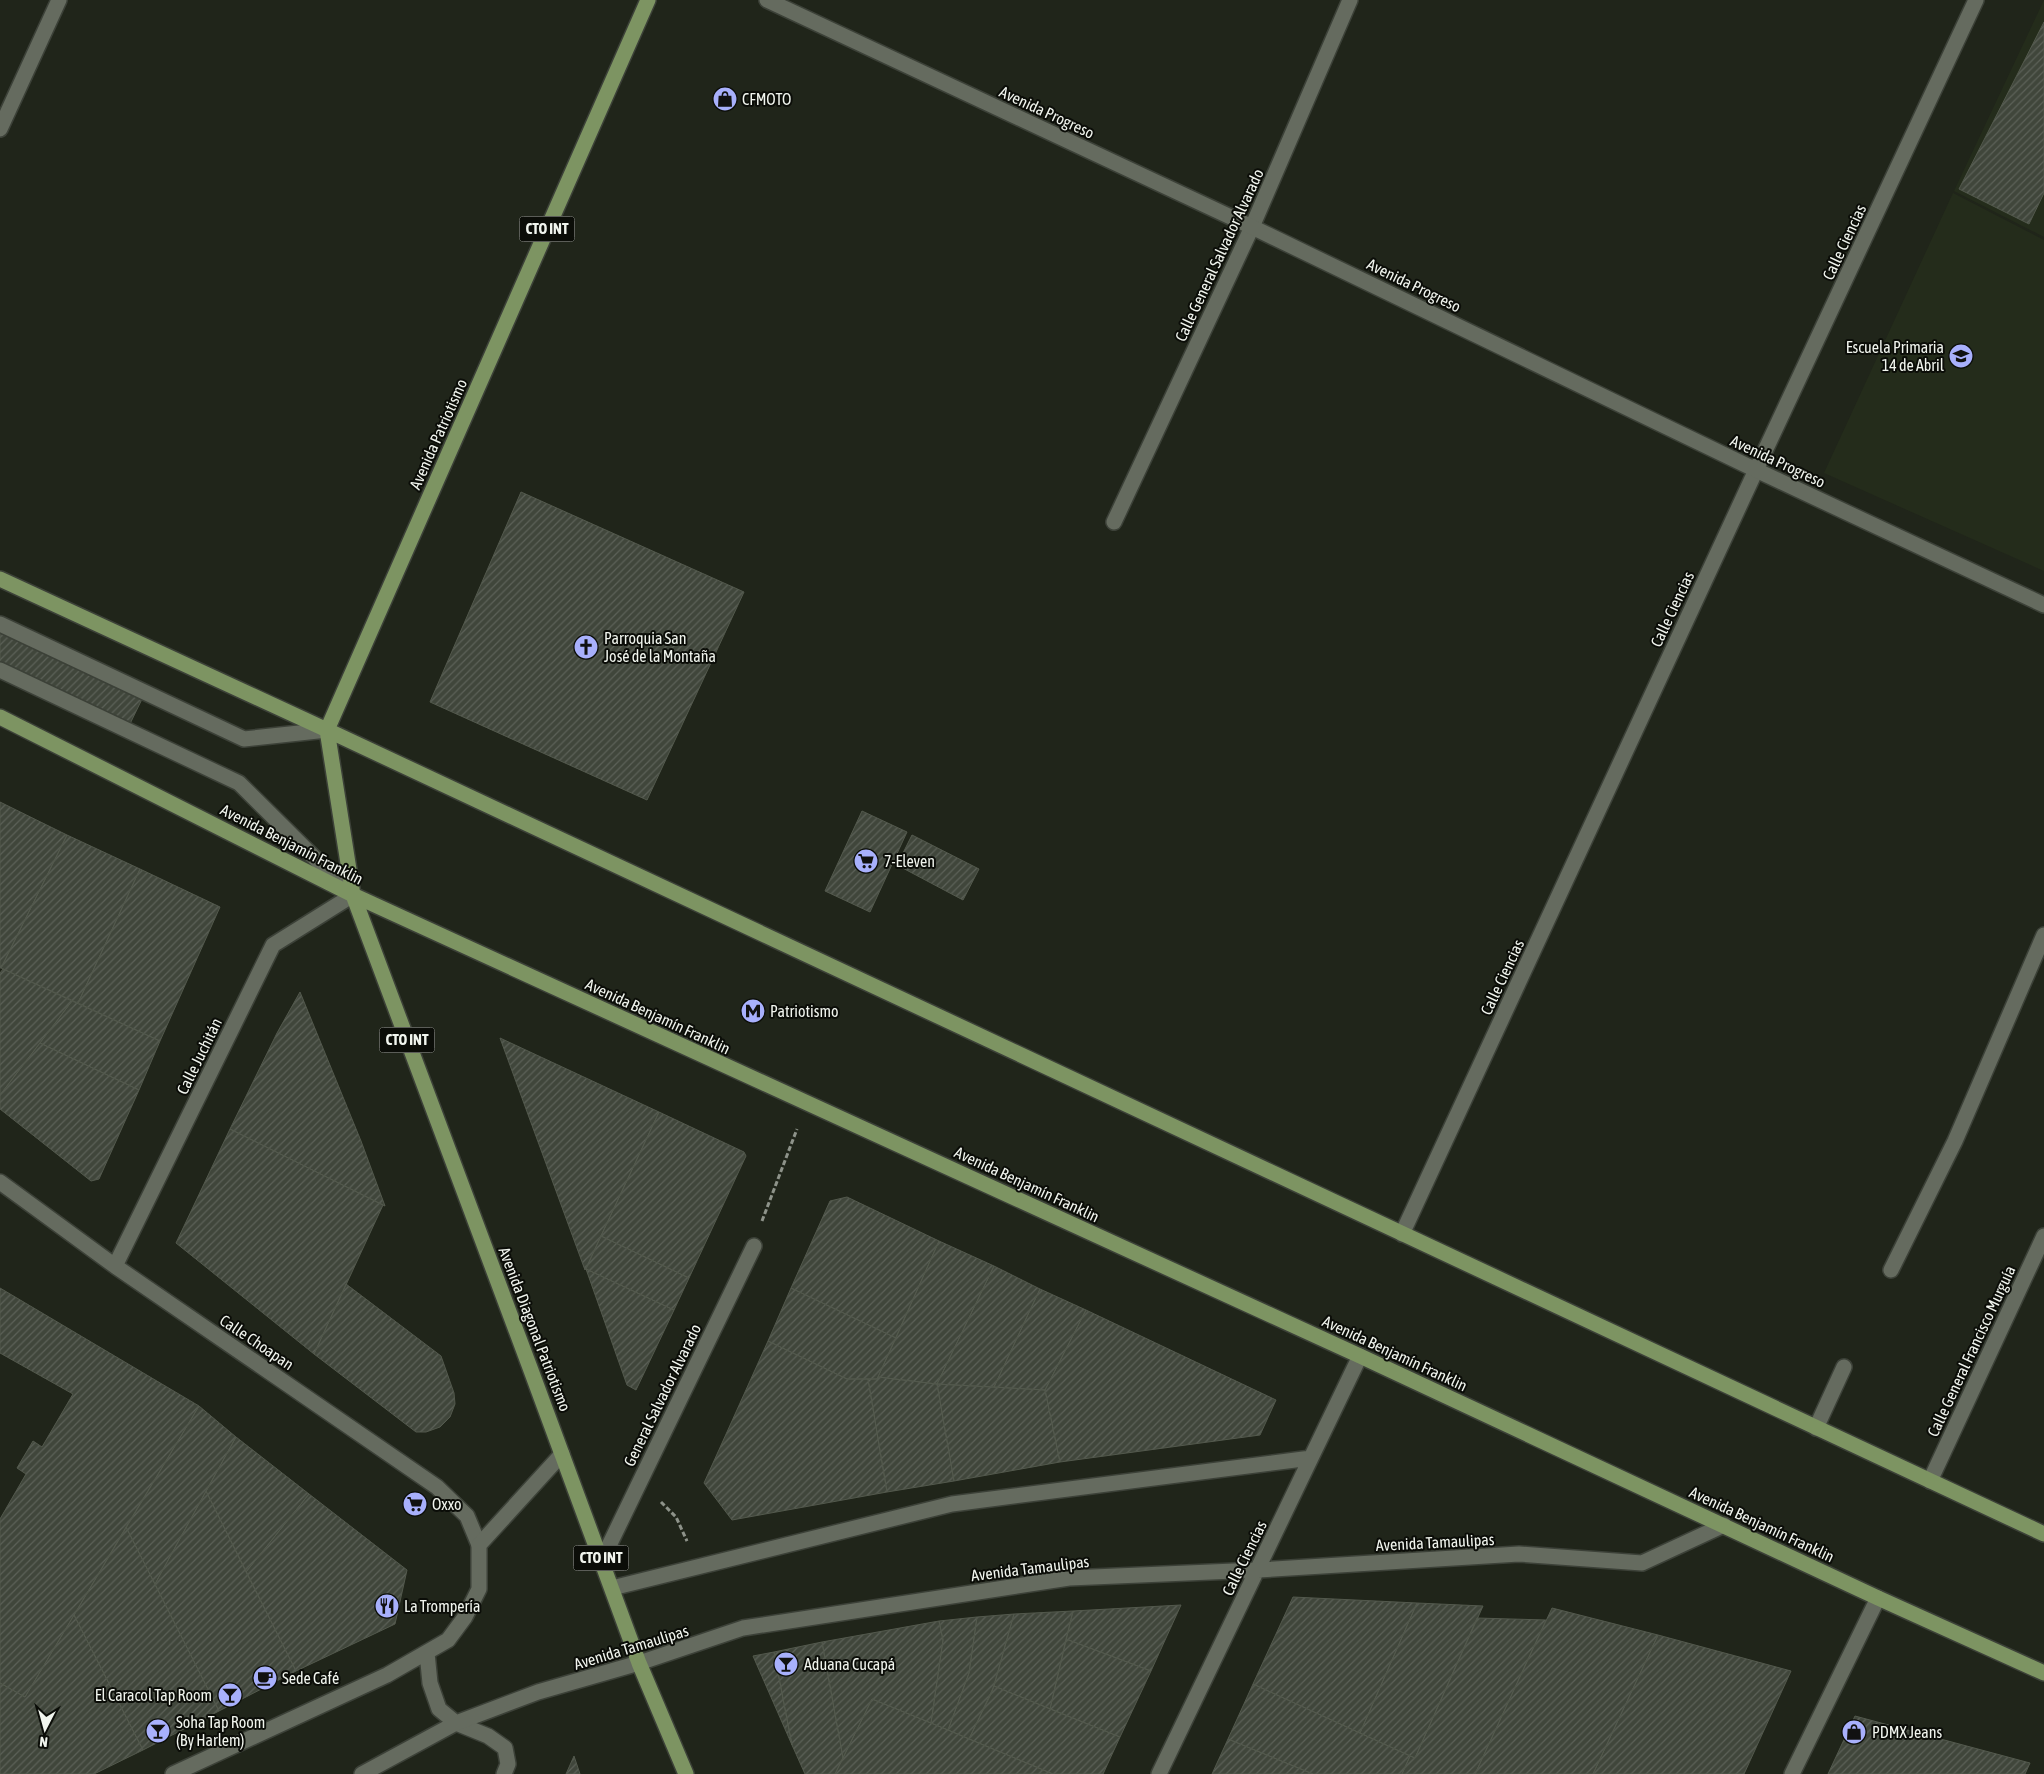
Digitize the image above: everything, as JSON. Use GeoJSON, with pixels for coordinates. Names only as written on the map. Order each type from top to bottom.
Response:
{"type":"FeatureCollection","features":[{"type":"Feature","properties":{"kind":"main road","name":"Avenida Patriotismo"},"geometry":{"type":"LineString","coordinates":[[327,730],[648,0]]}},
{"type":"Feature","properties":{"kind":"main road"},"geometry":{"type":"LineString","coordinates":[[0,579],[327,730],[2044,1534]]}},
{"type":"Feature","properties":{"kind":"main road","name":"Avenida Benjamín Franklin"},"geometry":{"type":"LineString","coordinates":[[0,717],[353,896],[1360,1356],[1878,1598],[2044,1673]]}},
{"type":"Feature","properties":{"kind":"main road","name":"CTO INT"},"geometry":{"type":"LineString","coordinates":[[327,730],[353,896]]}},
{"type":"Feature","properties":{"kind":"main road","name":"Avenida Diagonal Patriotismo"},"geometry":{"type":"LineString","coordinates":[[353,896],[639,1663],[686,1774]]}},
{"type":"Feature","properties":{"kind":"street"},"geometry":{"type":"LineString","coordinates":[[0,129],[59,0]]}},
{"type":"Feature","properties":{"kind":"street","name":"Avenida Progreso"},"geometry":{"type":"LineString","coordinates":[[767,0],[1252,227],[1756,470],[2044,605]]}},
{"type":"Feature","properties":{"kind":"street","name":"Calle General Salvador Alvarado"},"geometry":{"type":"LineString","coordinates":[[1114,522],[1252,227],[1350,0]]}},
{"type":"Feature","properties":{"kind":"street","name":"Calle Ciencias"},"geometry":{"type":"LineString","coordinates":[[1402,1234],[1976,0]]}},
{"type":"Feature","properties":{"kind":"street"},"geometry":{"type":"LineString","coordinates":[[0,624],[244,739],[327,730]]}},
{"type":"Feature","properties":{"kind":"street"},"geometry":{"type":"LineString","coordinates":[[0,670],[239,783],[353,896]]}},
{"type":"Feature","properties":{"kind":"street","name":"Calle Juchitán"},"geometry":{"type":"LineString","coordinates":[[115,1266],[273,945],[353,896]]}},
{"type":"Feature","properties":{"kind":"street"},"geometry":{"type":"LineString","coordinates":[[1891,1270],[1955,1141],[2044,935]]}},
{"type":"Feature","properties":{"kind":"street","name":"Calle Choapan"},"geometry":{"type":"LineString","coordinates":[[0,1182],[115,1266],[437,1487],[467,1516],[479,1545]]}},
{"type":"Feature","properties":{"kind":"street","name":"Calle General Francisco Murguía"},"geometry":{"type":"LineString","coordinates":[[1930,1481],[2044,1236]]}},
{"type":"Feature","properties":{"kind":"street","name":"General Salvador Alvarado"},"geometry":{"type":"LineString","coordinates":[[602,1560],[754,1246]]}},
{"type":"Feature","properties":{"kind":"street","name":"Calle Ciencias"},"geometry":{"type":"LineString","coordinates":[[1160,1774],[1360,1356]]}},
{"type":"Feature","properties":{"kind":"street"},"geometry":{"type":"LineString","coordinates":[[1816,1428],[1844,1367]]}},
{"type":"Feature","properties":{"kind":"street"},"geometry":{"type":"LineString","coordinates":[[173,1774],[386,1675],[448,1640],[465,1617],[479,1589],[479,1545],[562,1454]]}},
{"type":"Feature","properties":{"kind":"street"},"geometry":{"type":"LineString","coordinates":[[612,1588],[952,1504],[1311,1458]]}},
{"type":"Feature","properties":{"kind":"street","name":"Avenida Tamaulipas"},"geometry":{"type":"LineString","coordinates":[[362,1774],[456,1724],[538,1692],[639,1663],[744,1628],[1069,1578],[1258,1570],[1519,1554],[1642,1563],[1724,1525]]}},
{"type":"Feature","properties":{"kind":"street"},"geometry":{"type":"LineString","coordinates":[[1792,1774],[1878,1598]]}},
{"type":"Feature","properties":{"kind":"street"},"geometry":{"type":"LineString","coordinates":[[427,1653],[430,1684],[439,1710],[456,1724],[488,1736],[504,1748],[508,1764],[504,1774]]}},
{"type":"Feature","properties":{"kind":"path"},"geometry":{"type":"LineString","coordinates":[[762,1223],[808,1103]]}},
{"type":"Feature","properties":{"kind":"path"},"geometry":{"type":"LineString","coordinates":[[640,1480],[676,1517],[687,1541]]}},
{"type":"Feature","properties":{"kind":"shaded area"},"geometry":{"type":"Polygon","coordinates":[[[2044,0],[2044,237],[1954,191],[2044,0]]]}},
{"type":"Feature","properties":{"kind":"shaded area","name":"Escuela Primaria 14 de Abril"},"geometry":{"type":"Polygon","coordinates":[[[1953,193],[2044,240],[2044,571],[1824,473],[1953,193]]]}},
{"type":"Feature","properties":{"kind":"building"},"geometry":{"type":"Polygon","coordinates":[[[2044,22],[2044,193],[2029,224],[1959,189],[2044,22]]]}},
{"type":"Feature","properties":{"kind":"building","name":"Parroquia San José de la Montaña"},"geometry":{"type":"Polygon","coordinates":[[[521,492],[744,592],[647,800],[430,702],[521,492]]]}},
{"type":"Feature","properties":{"kind":"building"},"geometry":{"type":"Polygon","coordinates":[[[0,627],[144,695],[126,732],[0,672],[0,627]]]}},
{"type":"Feature","properties":{"kind":"building"},"geometry":{"type":"Polygon","coordinates":[[[0,802],[67,835],[1,968],[0,968],[0,802]]]}},
{"type":"Feature","properties":{"kind":"building","name":"7-Eleven"},"geometry":{"type":"Polygon","coordinates":[[[862,811],[907,832],[870,912],[825,891],[862,811]]]}},
{"type":"Feature","properties":{"kind":"building"},"geometry":{"type":"Polygon","coordinates":[[[67,835],[140,869],[78,1003],[1,968],[67,835]]]}},
{"type":"Feature","properties":{"kind":"building"},"geometry":{"type":"Polygon","coordinates":[[[912,835],[979,869],[963,900],[897,865],[912,835]]]}},
{"type":"Feature","properties":{"kind":"building"},"geometry":{"type":"Polygon","coordinates":[[[140,869],[220,907],[160,1041],[78,1003],[140,869]]]}},
{"type":"Feature","properties":{"kind":"building"},"geometry":{"type":"Polygon","coordinates":[[[3,969],[72,1001],[0,1095],[0,973],[3,969]]]}},
{"type":"Feature","properties":{"kind":"building"},"geometry":{"type":"Polygon","coordinates":[[[300,992],[361,1141],[385,1206],[230,1129],[277,1033],[300,992]]]}},
{"type":"Feature","properties":{"kind":"building"},"geometry":{"type":"Polygon","coordinates":[[[72,1001],[160,1041],[139,1090],[40,1043],[72,1001]]]}},
{"type":"Feature","properties":{"kind":"building"},"geometry":{"type":"Polygon","coordinates":[[[500,1038],[659,1112],[585,1270],[500,1038]]]}},
{"type":"Feature","properties":{"kind":"building"},"geometry":{"type":"Polygon","coordinates":[[[40,1043],[139,1090],[99,1179],[91,1181],[0,1109],[0,1095],[40,1043]]]}},
{"type":"Feature","properties":{"kind":"building"},"geometry":{"type":"Polygon","coordinates":[[[659,1112],[744,1152],[746,1156],[689,1278],[601,1236],[659,1112]]]}},
{"type":"Feature","properties":{"kind":"building"},"geometry":{"type":"Polygon","coordinates":[[[230,1129],[383,1205],[314,1354],[176,1243],[230,1129]]]}},
{"type":"Feature","properties":{"kind":"building"},"geometry":{"type":"Polygon","coordinates":[[[847,1197],[939,1241],[896,1338],[791,1288],[830,1201],[847,1197]]]}},
{"type":"Feature","properties":{"kind":"building"},"geometry":{"type":"Polygon","coordinates":[[[601,1236],[689,1278],[674,1310],[586,1269],[601,1236]]]}},
{"type":"Feature","properties":{"kind":"building"},"geometry":{"type":"Polygon","coordinates":[[[939,1241],[994,1266],[937,1384],[878,1377],[939,1241]]]}},
{"type":"Feature","properties":{"kind":"building"},"geometry":{"type":"Polygon","coordinates":[[[994,1266],[1040,1289],[994,1387],[937,1384],[994,1266]]]}},
{"type":"Feature","properties":{"kind":"building"},"geometry":{"type":"Polygon","coordinates":[[[586,1269],[674,1310],[636,1390],[627,1385],[586,1269]]]}},
{"type":"Feature","properties":{"kind":"building"},"geometry":{"type":"Polygon","coordinates":[[[346,1284],[441,1356],[454,1393],[455,1404],[450,1417],[440,1427],[426,1432],[416,1432],[314,1354],[346,1284]]]}},
{"type":"Feature","properties":{"kind":"building"},"geometry":{"type":"Polygon","coordinates":[[[0,1288],[199,1406],[25,1697],[0,1683],[0,1519],[26,1474],[17,1468],[33,1441],[42,1447],[73,1394],[0,1353],[0,1288]]]}},
{"type":"Feature","properties":{"kind":"building"},"geometry":{"type":"Polygon","coordinates":[[[791,1288],[896,1338],[877,1379],[847,1379],[768,1341],[791,1288]]]}},
{"type":"Feature","properties":{"kind":"building"},"geometry":{"type":"Polygon","coordinates":[[[1040,1289],[1086,1310],[1045,1390],[994,1387],[1040,1289]]]}},
{"type":"Feature","properties":{"kind":"building"},"geometry":{"type":"Polygon","coordinates":[[[1086,1310],[1276,1400],[1260,1435],[1060,1462],[1045,1390],[1086,1310]]]}},
{"type":"Feature","properties":{"kind":"building"},"geometry":{"type":"Polygon","coordinates":[[[768,1341],[847,1379],[868,1379],[887,1492],[732,1520],[704,1483],[768,1341]]]}},
{"type":"Feature","properties":{"kind":"building"},"geometry":{"type":"Polygon","coordinates":[[[878,1377],[937,1384],[954,1481],[887,1492],[868,1379],[877,1379],[878,1377]]]}},
{"type":"Feature","properties":{"kind":"building"},"geometry":{"type":"Polygon","coordinates":[[[937,1384],[1045,1390],[1060,1462],[954,1481],[937,1384]]]}},
{"type":"Feature","properties":{"kind":"building"},"geometry":{"type":"Polygon","coordinates":[[[199,1406],[236,1437],[155,1584],[126,1527],[199,1406]]]}},
{"type":"Feature","properties":{"kind":"building"},"geometry":{"type":"Polygon","coordinates":[[[236,1437],[309,1494],[246,1572],[206,1491],[236,1437]]]}},
{"type":"Feature","properties":{"kind":"building"},"geometry":{"type":"Polygon","coordinates":[[[206,1491],[296,1671],[219,1711],[155,1584],[206,1491]]]}},
{"type":"Feature","properties":{"kind":"building"},"geometry":{"type":"Polygon","coordinates":[[[309,1494],[407,1570],[395,1624],[296,1671],[246,1572],[309,1494]]]}},
{"type":"Feature","properties":{"kind":"building"},"geometry":{"type":"Polygon","coordinates":[[[126,1527],[219,1711],[143,1750],[74,1615],[126,1527]]]}},
{"type":"Feature","properties":{"kind":"building"},"geometry":{"type":"Polygon","coordinates":[[[1293,1597],[1417,1603],[1360,1733],[1253,1684],[1293,1597]]]}},
{"type":"Feature","properties":{"kind":"building"},"geometry":{"type":"Polygon","coordinates":[[[1417,1603],[1483,1606],[1415,1758],[1360,1733],[1417,1603]]]}},
{"type":"Feature","properties":{"kind":"building"},"geometry":{"type":"Polygon","coordinates":[[[1181,1605],[1151,1671],[1066,1639],[1073,1611],[1181,1605]]]}},
{"type":"Feature","properties":{"kind":"building"},"geometry":{"type":"Polygon","coordinates":[[[1552,1608],[1658,1635],[1593,1774],[1475,1774],[1552,1608]]]}},
{"type":"Feature","properties":{"kind":"building"},"geometry":{"type":"Polygon","coordinates":[[[1073,1611],[1050,1709],[994,1686],[1014,1614],[1073,1611]]]}},
{"type":"Feature","properties":{"kind":"building"},"geometry":{"type":"Polygon","coordinates":[[[1014,1614],[992,1692],[969,1739],[948,1730],[969,1673],[977,1617],[1014,1614]]]}},
{"type":"Feature","properties":{"kind":"building"},"geometry":{"type":"Polygon","coordinates":[[[74,1615],[143,1750],[94,1774],[0,1774],[0,1683],[25,1697],[74,1615]]]}},
{"type":"Feature","properties":{"kind":"building"},"geometry":{"type":"Polygon","coordinates":[[[977,1617],[969,1673],[948,1730],[931,1723],[943,1640],[939,1621],[977,1617]]]}},
{"type":"Feature","properties":{"kind":"building"},"geometry":{"type":"Polygon","coordinates":[[[1477,1618],[1546,1620],[1475,1774],[1402,1774],[1410,1756],[1415,1758],[1477,1618]]]}},
{"type":"Feature","properties":{"kind":"building"},"geometry":{"type":"Polygon","coordinates":[[[939,1621],[943,1640],[931,1723],[872,1699],[843,1758],[822,1642],[939,1621]]]}},
{"type":"Feature","properties":{"kind":"building"},"geometry":{"type":"Polygon","coordinates":[[[1658,1635],[1791,1671],[1744,1774],[1593,1774],[1658,1635]]]}},
{"type":"Feature","properties":{"kind":"building"},"geometry":{"type":"Polygon","coordinates":[[[1066,1639],[1151,1671],[1120,1737],[1050,1709],[1066,1639]]]}},
{"type":"Feature","properties":{"kind":"building"},"geometry":{"type":"Polygon","coordinates":[[[822,1642],[843,1758],[835,1774],[805,1774],[792,1745],[774,1652],[822,1642]]]}},
{"type":"Feature","properties":{"kind":"building"},"geometry":{"type":"Polygon","coordinates":[[[774,1652],[792,1745],[753,1656],[774,1652]]]}},
{"type":"Feature","properties":{"kind":"building"},"geometry":{"type":"Polygon","coordinates":[[[1253,1684],[1410,1756],[1402,1774],[1313,1774],[1228,1739],[1253,1684]]]}},
{"type":"Feature","properties":{"kind":"building"},"geometry":{"type":"Polygon","coordinates":[[[994,1686],[1120,1737],[1103,1774],[1053,1774],[969,1739],[994,1686]]]}},
{"type":"Feature","properties":{"kind":"building"},"geometry":{"type":"Polygon","coordinates":[[[872,1699],[948,1730],[1053,1774],[835,1774],[872,1699]]]}},
{"type":"Feature","properties":{"kind":"building"},"geometry":{"type":"Polygon","coordinates":[[[1855,1716],[2030,1763],[2025,1774],[1828,1774],[1855,1716]]]}},
{"type":"Feature","properties":{"kind":"building"},"geometry":{"type":"Polygon","coordinates":[[[1228,1739],[1313,1774],[1212,1774],[1228,1739]]]}},
{"type":"Feature","properties":{"kind":"building"},"geometry":{"type":"Polygon","coordinates":[[[574,1756],[580,1774],[566,1774],[574,1756]]]}},
{"type":"Feature","properties":{"kind":"place","name":"CFMOTO"},"geometry":{"type":"Point","coordinates":[725,99]}},
{"type":"Feature","properties":{"kind":"place","name":"Escuela Primaria 14 de Abril"},"geometry":{"type":"Point","coordinates":[1961,356]}},
{"type":"Feature","properties":{"kind":"place","name":"Parroquia San José de la Montaña"},"geometry":{"type":"Point","coordinates":[586,647]}},
{"type":"Feature","properties":{"kind":"place","name":"7-Eleven"},"geometry":{"type":"Point","coordinates":[866,861]}},
{"type":"Feature","properties":{"kind":"place","name":"Patriotismo"},"geometry":{"type":"Point","coordinates":[753,1011]}},
{"type":"Feature","properties":{"kind":"place","name":"Oxxo"},"geometry":{"type":"Point","coordinates":[415,1504]}},
{"type":"Feature","properties":{"kind":"place","name":"La Trompería"},"geometry":{"type":"Point","coordinates":[387,1606]}},
{"type":"Feature","properties":{"kind":"place","name":"Aduana Cucapá"},"geometry":{"type":"Point","coordinates":[786,1664]}},
{"type":"Feature","properties":{"kind":"place","name":"Sede Café"},"geometry":{"type":"Point","coordinates":[265,1678]}},
{"type":"Feature","properties":{"kind":"place","name":"El Caracol Tap Room"},"geometry":{"type":"Point","coordinates":[230,1695]}},
{"type":"Feature","properties":{"kind":"place","name":"Soha Tap Room (By Harlem)"},"geometry":{"type":"Point","coordinates":[158,1731]}},
{"type":"Feature","properties":{"kind":"place","name":"PDMX Jeans"},"geometry":{"type":"Point","coordinates":[1854,1732]}}]}
